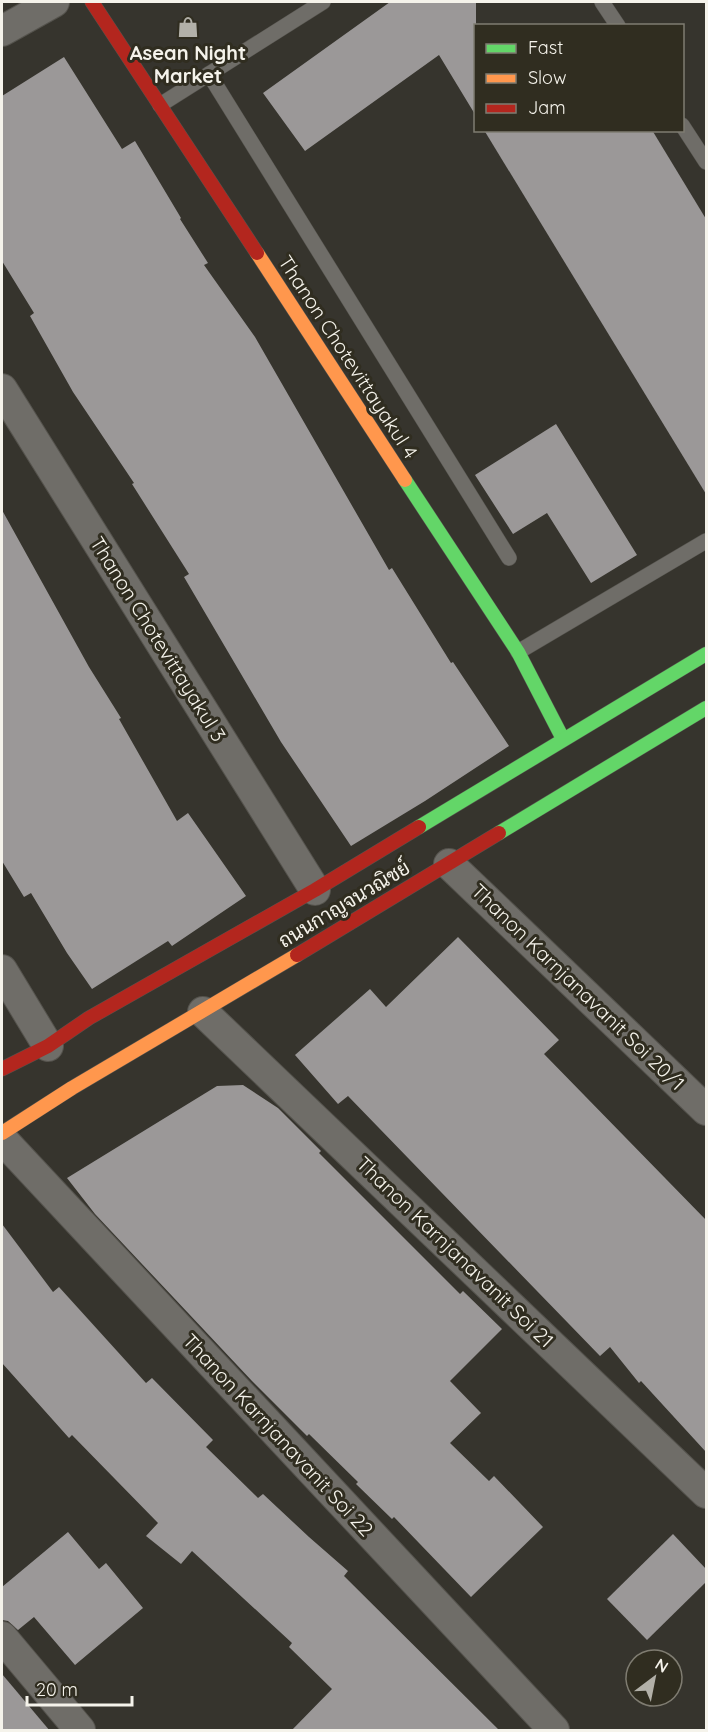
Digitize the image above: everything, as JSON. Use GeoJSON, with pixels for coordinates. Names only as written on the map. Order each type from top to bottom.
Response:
{"type":"FeatureCollection","features":[{"type":"Feature","properties":{"kind":"main road","name":"Thanon Chotevittayakul 4"},"geometry":{"type":"LineString","coordinates":[[92,2],[518,652],[563,739]]}},
{"type":"Feature","properties":{"kind":"main road","name":"ถนนกาญจนวณิชย์"},"geometry":{"type":"LineString","coordinates":[[2,1069],[51,1050],[89,1018],[319,895],[563,739],[706,654]]}},
{"type":"Feature","properties":{"kind":"main road","name":"ถนนกาญจนวณิชย์"},"geometry":{"type":"LineString","coordinates":[[2,1133],[69,1084],[203,1012],[341,922],[449,864],[706,708]]}},
{"type":"Feature","properties":{"kind":"street"},"geometry":{"type":"LineString","coordinates":[[2,31],[54,2]]}},
{"type":"Feature","properties":{"kind":"street","name":"Thanon Chotevittayakul 3"},"geometry":{"type":"LineString","coordinates":[[2,389],[319,895]]}},
{"type":"Feature","properties":{"kind":"street","name":"Thanon Karnjanavanit Soi 20/1"},"geometry":{"type":"LineString","coordinates":[[449,864],[706,1110]]}},
{"type":"Feature","properties":{"kind":"street"},"geometry":{"type":"LineString","coordinates":[[2,970],[51,1050]]}},
{"type":"Feature","properties":{"kind":"street","name":"Thanon Karnjanavanit Soi 21"},"geometry":{"type":"LineString","coordinates":[[203,1012],[706,1493]]}},
{"type":"Feature","properties":{"kind":"street","name":"Thanon Karnjanavanit Soi 22"},"geometry":{"type":"LineString","coordinates":[[2,1139],[554,1731]]}},
{"type":"Feature","properties":{"kind":"street"},"geometry":{"type":"LineString","coordinates":[[2,1637],[80,1731]]}},
{"type":"Feature","properties":{"kind":"lane"},"geometry":{"type":"LineString","coordinates":[[160,105],[323,2]]}},
{"type":"Feature","properties":{"kind":"lane"},"geometry":{"type":"LineString","coordinates":[[602,2],[617,24]]}},
{"type":"Feature","properties":{"kind":"lane"},"geometry":{"type":"LineString","coordinates":[[209,74],[509,558]]}},
{"type":"Feature","properties":{"kind":"lane"},"geometry":{"type":"LineString","coordinates":[[684,128],[706,162]]}},
{"type":"Feature","properties":{"kind":"lane"},"geometry":{"type":"LineString","coordinates":[[518,652],[706,541]]}},
{"type":"Feature","properties":{"kind":"building"},"geometry":{"type":"Polygon","coordinates":[[[390,2],[476,2],[474,113],[439,55],[305,151],[263,93],[390,2]]]}},
{"type":"Feature","properties":{"kind":"building"},"geometry":{"type":"Polygon","coordinates":[[[64,57],[122,149],[135,141],[208,263],[204,265],[255,337],[389,570],[392,568],[451,663],[453,662],[509,746],[351,846],[281,742],[184,577],[189,574],[132,484],[134,483],[73,392],[30,316],[34,313],[2,261],[2,96],[64,57]]]}},
{"type":"Feature","properties":{"kind":"building"},"geometry":{"type":"Polygon","coordinates":[[[485,132],[653,132],[706,219],[706,494],[485,132]]]}},
{"type":"Feature","properties":{"kind":"building"},"geometry":{"type":"Polygon","coordinates":[[[556,424],[637,555],[591,583],[547,513],[513,534],[475,475],[556,424]]]}},
{"type":"Feature","properties":{"kind":"building"},"geometry":{"type":"Polygon","coordinates":[[[2,510],[177,821],[188,813],[246,896],[172,946],[168,941],[92,989],[31,893],[24,897],[2,861],[2,510]]]}},
{"type":"Feature","properties":{"kind":"building"},"geometry":{"type":"Polygon","coordinates":[[[458,937],[559,1040],[544,1054],[706,1220],[706,1452],[641,1381],[639,1383],[610,1347],[600,1356],[348,1096],[338,1104],[295,1055],[370,989],[386,1007],[458,937]]]}},
{"type":"Feature","properties":{"kind":"building"},"geometry":{"type":"Polygon","coordinates":[[[243,1085],[278,1108],[321,1151],[319,1153],[460,1294],[463,1291],[502,1329],[450,1381],[481,1413],[450,1443],[489,1481],[494,1476],[543,1527],[471,1597],[394,1517],[392,1519],[356,1484],[358,1482],[309,1434],[307,1436],[252,1381],[95,1214],[67,1178],[217,1086],[243,1085]]]}},
{"type":"Feature","properties":{"kind":"building"},"geometry":{"type":"Polygon","coordinates":[[[2,1224],[53,1292],[59,1287],[146,1383],[152,1378],[213,1440],[206,1447],[258,1498],[263,1494],[348,1571],[344,1576],[500,1731],[291,1731],[332,1689],[289,1647],[292,1643],[192,1551],[181,1564],[146,1536],[158,1523],[72,1435],[69,1438],[2,1363],[2,1224]]]}},
{"type":"Feature","properties":{"kind":"building"},"geometry":{"type":"Polygon","coordinates":[[[68,1532],[99,1569],[106,1563],[143,1608],[75,1665],[34,1617],[18,1630],[8,1621],[2,1620],[2,1587],[68,1532]]]}},
{"type":"Feature","properties":{"kind":"building"},"geometry":{"type":"Polygon","coordinates":[[[673,1534],[706,1569],[706,1582],[647,1640],[607,1599],[673,1534]]]}},
{"type":"Feature","properties":{"kind":"building"},"geometry":{"type":"Polygon","coordinates":[[[2,1674],[50,1731],[2,1731],[2,1674]]]}},
{"type":"Feature","properties":{"kind":"traffic: fast"},"geometry":{"type":"LineString","coordinates":[[405,480],[518,652],[563,739]]}},
{"type":"Feature","properties":{"kind":"traffic: fast"},"geometry":{"type":"LineString","coordinates":[[419,827],[706,654]]}},
{"type":"Feature","properties":{"kind":"traffic: fast"},"geometry":{"type":"LineString","coordinates":[[499,833],[706,708]]}},
{"type":"Feature","properties":{"kind":"traffic: slow"},"geometry":{"type":"LineString","coordinates":[[257,253],[405,480]]}},
{"type":"Feature","properties":{"kind":"traffic: slow"},"geometry":{"type":"LineString","coordinates":[[2,1133],[72,1088],[297,955]]}},
{"type":"Feature","properties":{"kind":"traffic: jam"},"geometry":{"type":"LineString","coordinates":[[92,2],[257,253]]}},
{"type":"Feature","properties":{"kind":"traffic: jam"},"geometry":{"type":"LineString","coordinates":[[2,1069],[48,1046],[89,1018],[315,890],[419,827]]}},
{"type":"Feature","properties":{"kind":"traffic: jam"},"geometry":{"type":"LineString","coordinates":[[297,955],[499,833]]}},
{"type":"Feature","properties":{"kind":"place","name":"Asean Night Market"},"geometry":{"type":"Point","coordinates":[188,27]}}]}
